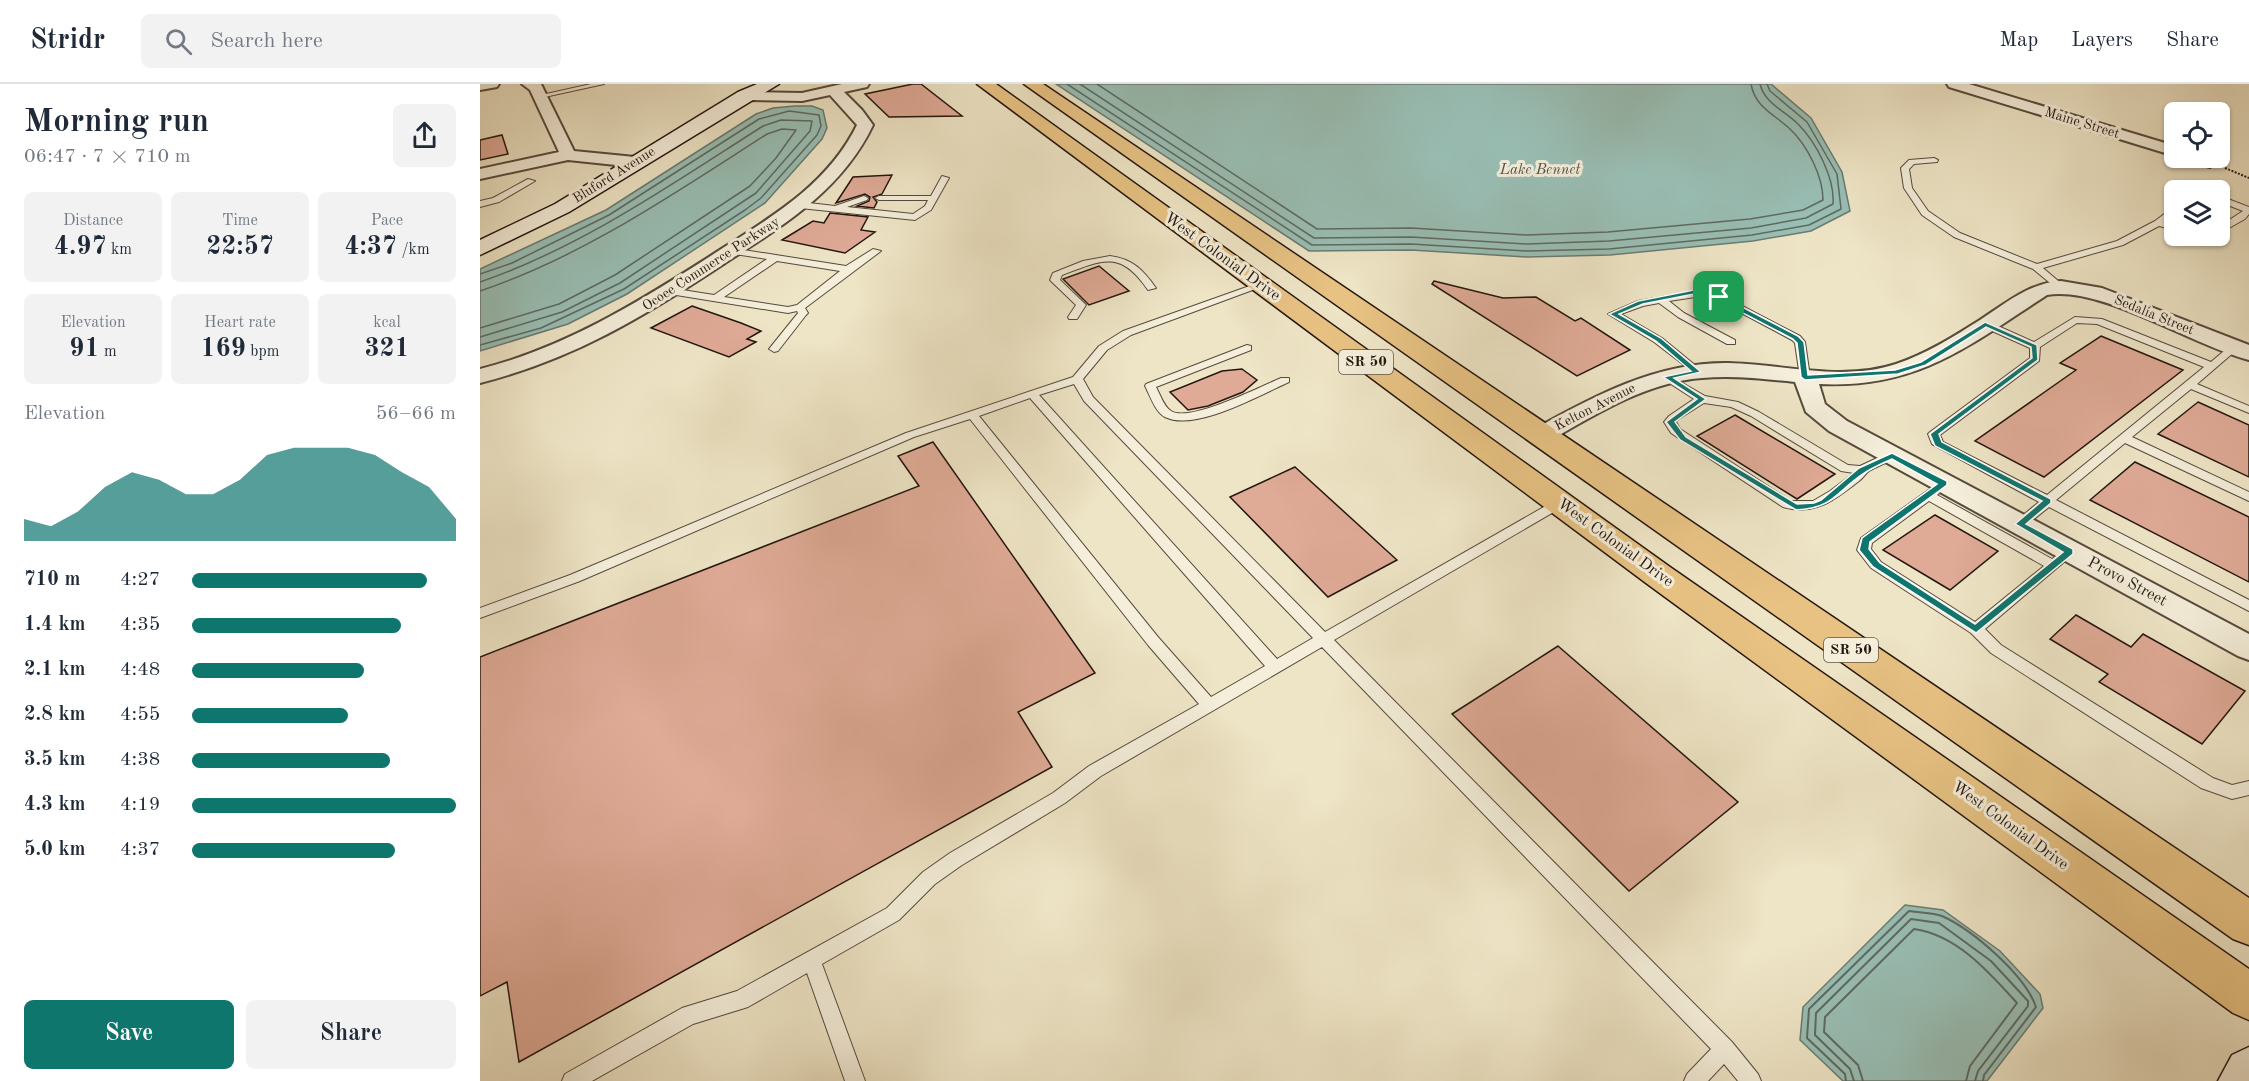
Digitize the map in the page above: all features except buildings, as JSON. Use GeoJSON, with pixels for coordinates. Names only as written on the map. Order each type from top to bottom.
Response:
{"type":"FeatureCollection","features":[{"type":"Feature","properties":{"kind":"highway","name":"West Colonial Drive"},"geometry":{"type":"LineString","coordinates":[[985,84],[1560,503],[2249,998]]}},
{"type":"Feature","properties":{"kind":"highway","name":"West Colonial Drive"},"geometry":{"type":"LineString","coordinates":[[1032,84],[2249,924]]}},
{"type":"Feature","properties":{"kind":"highway"},"geometry":{"type":"LineString","coordinates":[[1261,285],[1288,286],[1339,296]]}},
{"type":"Feature","properties":{"kind":"street"},"geometry":{"type":"LineString","coordinates":[[480,86],[492,84]]}},
{"type":"Feature","properties":{"kind":"street"},"geometry":{"type":"LineString","coordinates":[[529,84],[536,87],[568,155]]}},
{"type":"Feature","properties":{"kind":"street","name":"Bluford Avenue"},"geometry":{"type":"LineString","coordinates":[[480,248],[562,208],[748,90],[771,84]]}},
{"type":"Feature","properties":{"kind":"street"},"geometry":{"type":"LineString","coordinates":[[748,90],[802,97],[862,84]]}},
{"type":"Feature","properties":{"kind":"street","name":"Maine Street"},"geometry":{"type":"LineString","coordinates":[[1954,84],[2164,148]]}},
{"type":"Feature","properties":{"kind":"street","name":"Ocoee Commerce Parkway"},"geometry":{"type":"LineString","coordinates":[[480,376],[501,372],[587,339],[670,291],[800,205],[816,192],[859,142],[865,125],[857,113],[833,90]]}},
{"type":"Feature","properties":{"kind":"street"},"geometry":{"type":"LineString","coordinates":[[480,174],[568,155],[635,162]]}},
{"type":"Feature","properties":{"kind":"street","name":"Kelton Avenue"},"geometry":{"type":"LineString","coordinates":[[1539,436],[1639,384],[1667,377],[1726,370],[1805,377],[1896,372],[1923,363],[2040,290],[2058,285]]}},
{"type":"Feature","properties":{"kind":"street","name":"Sedalia Street"},"geometry":{"type":"LineString","coordinates":[[2058,285],[2095,291],[2242,350]]}},
{"type":"Feature","properties":{"kind":"street","name":"Provo Street"},"geometry":{"type":"LineString","coordinates":[[1805,377],[1814,407],[1838,426],[1892,455],[1936,489],[2020,524],[2061,558],[2249,648]]}},
{"type":"Feature","properties":{"kind":"street"},"geometry":{"type":"LineString","coordinates":[[2243,1081],[2249,1072]]}},
{"type":"Feature","properties":{"kind":"lane"},"geometry":{"type":"LineString","coordinates":[[540,96],[601,84]]}},
{"type":"Feature","properties":{"kind":"lane"},"geometry":{"type":"LineString","coordinates":[[1934,160],[1912,162],[1905,168],[1908,188],[1924,213],[1957,236],[2036,267],[2058,285]]}},
{"type":"Feature","properties":{"kind":"lane"},"geometry":{"type":"LineString","coordinates":[[800,205],[915,217],[928,208],[945,178]]}},
{"type":"Feature","properties":{"kind":"lane"},"geometry":{"type":"LineString","coordinates":[[480,204],[496,200],[531,181]]}},
{"type":"Feature","properties":{"kind":"lane"},"geometry":{"type":"LineString","coordinates":[[837,208],[864,198]]}},
{"type":"Feature","properties":{"kind":"lane"},"geometry":{"type":"LineString","coordinates":[[879,198],[934,198]]}},
{"type":"Feature","properties":{"kind":"lane"},"geometry":{"type":"LineString","coordinates":[[2230,203],[2248,210],[2242,217],[2230,224]]}},
{"type":"Feature","properties":{"kind":"lane"},"geometry":{"type":"LineString","coordinates":[[2036,267],[2120,243],[2164,218]]}},
{"type":"Feature","properties":{"kind":"lane"},"geometry":{"type":"LineString","coordinates":[[2158,223],[2164,224]]}},
{"type":"Feature","properties":{"kind":"lane"},"geometry":{"type":"LineString","coordinates":[[731,251],[848,269]]}},
{"type":"Feature","properties":{"kind":"lane"},"geometry":{"type":"LineString","coordinates":[[670,291],[788,310],[800,307],[848,269],[876,251]]}},
{"type":"Feature","properties":{"kind":"lane"},"geometry":{"type":"LineString","coordinates":[[1072,317],[1081,305],[1055,280],[1058,273],[1102,257],[1121,258],[1143,275],[1151,288]]}},
{"type":"Feature","properties":{"kind":"lane"},"geometry":{"type":"LineString","coordinates":[[716,298],[776,258]]}},
{"type":"Feature","properties":{"kind":"lane"},"geometry":{"type":"LineString","coordinates":[[480,613],[576,578],[910,435],[1077,379],[1104,348],[1126,333],[1261,285]]}},
{"type":"Feature","properties":{"kind":"lane"},"geometry":{"type":"LineString","coordinates":[[1697,372],[1659,340],[1613,314],[1641,303],[1694,292],[1711,294],[1786,332],[1800,342],[1805,377]]}},
{"type":"Feature","properties":{"kind":"lane"},"geometry":{"type":"LineString","coordinates":[[1660,299],[1681,315],[1731,342]]}},
{"type":"Feature","properties":{"kind":"lane"},"geometry":{"type":"LineString","coordinates":[[774,349],[802,313],[800,307]]}},
{"type":"Feature","properties":{"kind":"lane"},"geometry":{"type":"LineString","coordinates":[[2035,346],[2075,320],[2098,321],[2212,366]]}},
{"type":"Feature","properties":{"kind":"lane"},"geometry":{"type":"LineString","coordinates":[[1985,324],[2035,346]]}},
{"type":"Feature","properties":{"kind":"lane"},"geometry":{"type":"LineString","coordinates":[[2035,346],[2035,359],[1934,434],[1938,444],[2249,606]]}},
{"type":"Feature","properties":{"kind":"lane"},"geometry":{"type":"LineString","coordinates":[[1247,348],[1150,386],[1167,414],[1179,418],[1197,416],[1285,380]]}},
{"type":"Feature","properties":{"kind":"lane"},"geometry":{"type":"LineString","coordinates":[[2020,524],[2189,384],[2212,366],[2242,350]]}},
{"type":"Feature","properties":{"kind":"lane"},"geometry":{"type":"LineString","coordinates":[[1667,377],[1702,399],[1744,409],[1845,468],[1862,470],[1892,455]]}},
{"type":"Feature","properties":{"kind":"lane"},"geometry":{"type":"LineString","coordinates":[[1077,379],[1088,399],[1725,1049],[1751,1081]]}},
{"type":"Feature","properties":{"kind":"lane"},"geometry":{"type":"LineString","coordinates":[[2189,384],[2249,410]]}},
{"type":"Feature","properties":{"kind":"lane"},"geometry":{"type":"LineString","coordinates":[[1032,394],[1275,667]]}},
{"type":"Feature","properties":{"kind":"lane"},"geometry":{"type":"LineString","coordinates":[[1702,399],[1673,418],[1670,422],[1675,431],[1787,504],[1796,507],[1815,506],[1859,476],[1862,470]]}},
{"type":"Feature","properties":{"kind":"lane"},"geometry":{"type":"LineString","coordinates":[[972,414],[1153,641],[1209,705]]}},
{"type":"Feature","properties":{"kind":"lane"},"geometry":{"type":"LineString","coordinates":[[2124,438],[2249,497]]}},
{"type":"Feature","properties":{"kind":"lane"},"geometry":{"type":"LineString","coordinates":[[1976,629],[2061,558],[1936,489],[1866,541],[1864,550],[1876,565],[1976,629],[1996,649],[2207,783],[2232,792],[2249,788]]}},
{"type":"Feature","properties":{"kind":"lane"},"geometry":{"type":"LineString","coordinates":[[572,1081],[689,1015],[741,1000],[893,914],[929,878],[956,859],[1059,798],[1095,771],[1560,503]]}},
{"type":"Feature","properties":{"kind":"lane"},"geometry":{"type":"LineString","coordinates":[[812,961],[855,1081]]}},
{"type":"Feature","properties":{"kind":"lane"},"geometry":{"type":"LineString","coordinates":[[1694,1081],[1725,1049]]}},
{"type":"Feature","properties":{"kind":"path"},"geometry":{"type":"LineString","coordinates":[[2223,168],[2249,178]]}},
{"type":"Feature","properties":{"kind":"water","name":"Lake Bennet"},"geometry":{"type":"Polygon","coordinates":[[[1056,84],[1771,84],[1811,118],[1842,172],[1850,211],[1811,231],[1753,241],[1610,255],[1527,257],[1411,250],[1309,251],[1056,84]]]}},
{"type":"Feature","properties":{"kind":"water"},"geometry":{"type":"Polygon","coordinates":[[[812,106],[823,110],[827,128],[822,139],[765,203],[627,294],[568,324],[480,351],[480,269],[606,210],[756,114],[773,108],[812,106]]]}},
{"type":"Feature","properties":{"kind":"water"},"geometry":{"type":"Polygon","coordinates":[[[1905,905],[1943,910],[2000,951],[2040,994],[2043,1008],[1987,1081],[1843,1081],[1800,1040],[1803,1007],[1905,905]]]}},
{"type":"Feature","properties":{"kind":"route"},"geometry":{"type":"LineString","coordinates":[[1694,292],[1719,297],[1796,338],[1800,342],[1805,377],[1854,377],[1896,372],[1923,363],[1985,324],[2035,346],[2035,359],[1934,434],[1938,444],[2048,501],[2020,524],[2070,552],[1976,629],[1876,565],[1864,550],[1866,541],[1944,483],[1892,455],[1862,470],[1859,476],[1824,502],[1815,506],[1796,507],[1787,504],[1683,439],[1670,422],[1702,399],[1667,377],[1680,373],[1697,372],[1659,340],[1613,314],[1641,303],[1694,292]]}}]}
